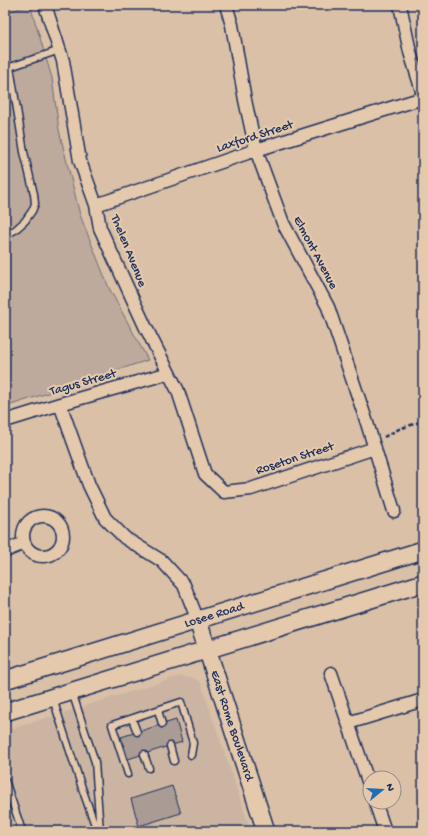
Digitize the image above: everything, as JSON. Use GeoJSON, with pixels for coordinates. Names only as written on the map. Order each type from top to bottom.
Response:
{"type":"FeatureCollection","features":[{"type":"Feature","properties":{"kind":"main road","name":"Losee Road"},"geometry":{"type":"LineString","coordinates":[[5,680],[423,550]]}},
{"type":"Feature","properties":{"kind":"main road"},"geometry":{"type":"LineString","coordinates":[[5,712],[423,583]]}},
{"type":"Feature","properties":{"kind":"main road","name":"East Rome Boulevard"},"geometry":{"type":"LineString","coordinates":[[198,621],[266,831]]}},
{"type":"Feature","properties":{"kind":"street","name":"Thelen Avenue"},"geometry":{"type":"LineString","coordinates":[[45,5],[63,61],[80,161],[96,205],[100,228],[145,326],[178,391],[205,474],[224,492]]}},
{"type":"Feature","properties":{"kind":"street","name":"Elmont Avenue"},"geometry":{"type":"LineString","coordinates":[[226,5],[232,25],[245,100],[256,150],[283,223],[328,307],[375,448],[394,511]]}},
{"type":"Feature","properties":{"kind":"street"},"geometry":{"type":"LineString","coordinates":[[400,5],[410,52],[423,94]]}},
{"type":"Feature","properties":{"kind":"street","name":"Laxford Street"},"geometry":{"type":"LineString","coordinates":[[96,205],[256,150],[423,98]]}},
{"type":"Feature","properties":{"kind":"street","name":"Tagus Street"},"geometry":{"type":"LineString","coordinates":[[5,421],[169,373]]}},
{"type":"Feature","properties":{"kind":"street"},"geometry":{"type":"LineString","coordinates":[[60,404],[89,485],[105,518],[125,538],[162,561],[184,585],[198,621]]}},
{"type":"Feature","properties":{"kind":"street","name":"Roseton Street"},"geometry":{"type":"LineString","coordinates":[[224,492],[251,489],[375,448]]}},
{"type":"Feature","properties":{"kind":"street"},"geometry":{"type":"LineString","coordinates":[[5,551],[24,543]]}},
{"type":"Feature","properties":{"kind":"street"},"geometry":{"type":"LineString","coordinates":[[331,673],[364,770]]}},
{"type":"Feature","properties":{"kind":"street"},"geometry":{"type":"LineString","coordinates":[[348,723],[423,700]]}},
{"type":"Feature","properties":{"kind":"street"},"geometry":{"type":"LineString","coordinates":[[378,810],[385,831]]}},
{"type":"Feature","properties":{"kind":"lane"},"geometry":{"type":"LineString","coordinates":[[5,235],[15,230],[25,221],[35,204],[8,69],[60,50]]}},
{"type":"Feature","properties":{"kind":"lane"},"geometry":{"type":"LineString","coordinates":[[72,692],[95,762],[99,831]]}},
{"type":"Feature","properties":{"kind":"lane"},"geometry":{"type":"LineString","coordinates":[[52,697],[82,788],[99,831]]}},
{"type":"Feature","properties":{"kind":"lane"},"geometry":{"type":"LineString","coordinates":[[128,774],[112,725],[181,702],[193,743],[191,756]]}},
{"type":"Feature","properties":{"kind":"lane"},"geometry":{"type":"LineString","coordinates":[[158,710],[162,724]]}},
{"type":"Feature","properties":{"kind":"lane"},"geometry":{"type":"LineString","coordinates":[[132,719],[137,732]]}},
{"type":"Feature","properties":{"kind":"lane"},"geometry":{"type":"LineString","coordinates":[[170,746],[174,760]]}},
{"type":"Feature","properties":{"kind":"lane"},"geometry":{"type":"LineString","coordinates":[[144,754],[149,768]]}},
{"type":"Feature","properties":{"kind":"lane"},"geometry":{"type":"LineString","coordinates":[[5,780],[22,831]]}},
{"type":"Feature","properties":{"kind":"path"},"geometry":{"type":"LineString","coordinates":[[375,448],[385,436],[399,428],[423,421]]}},
{"type":"Feature","properties":{"kind":"shaded area"},"geometry":{"type":"Polygon","coordinates":[[[30,5],[52,78],[59,130],[80,215],[109,288],[148,360],[5,407],[5,13],[30,5]]]}},
{"type":"Feature","properties":{"kind":"shaded area"},"geometry":{"type":"Polygon","coordinates":[[[180,676],[194,678],[201,683],[251,831],[5,831],[5,731],[180,676]]]}},
{"type":"Feature","properties":{"kind":"building"},"geometry":{"type":"Polygon","coordinates":[[[176,720],[182,742],[128,759],[121,737],[176,720]]]}},
{"type":"Feature","properties":{"kind":"building"},"geometry":{"type":"Polygon","coordinates":[[[172,786],[181,813],[139,826],[131,799],[172,786]]]}}]}
